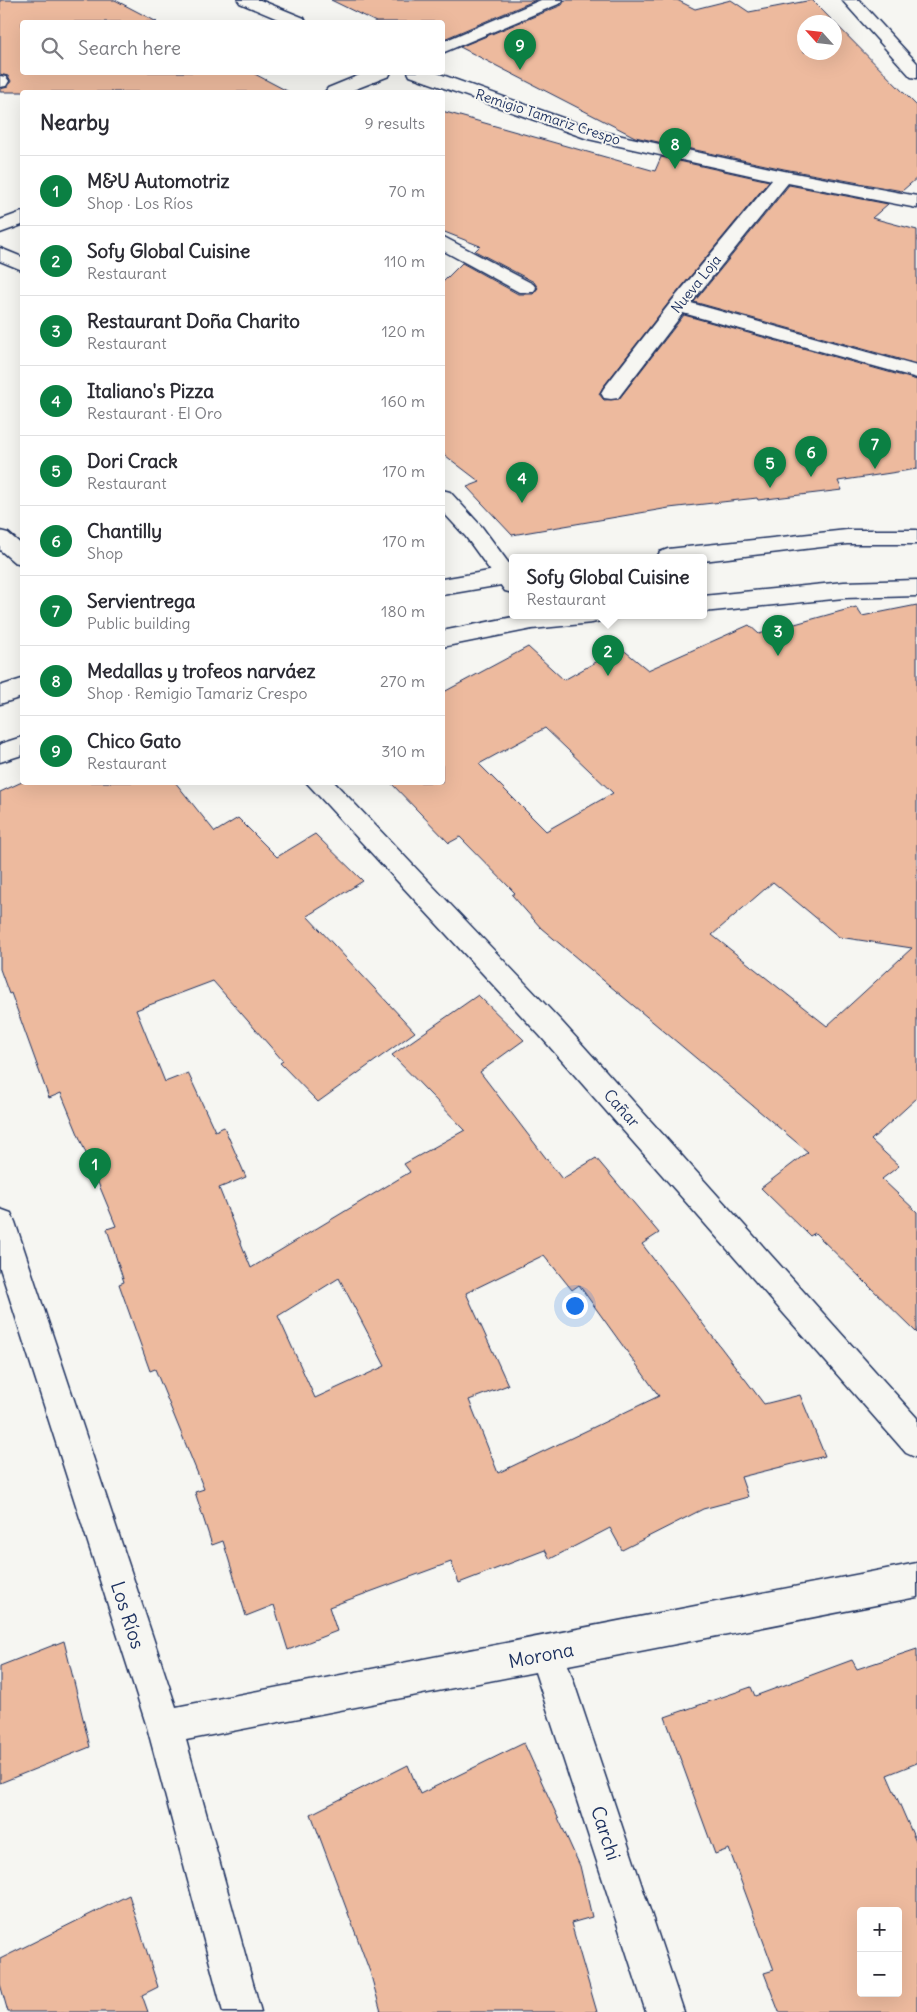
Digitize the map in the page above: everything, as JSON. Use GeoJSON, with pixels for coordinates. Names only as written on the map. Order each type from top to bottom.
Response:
{"type":"FeatureCollection","features":[{"type":"Feature","properties":{"kind":"street"},"geometry":{"type":"LineString","coordinates":[[246,0],[293,20]]}},
{"type":"Feature","properties":{"kind":"street"},"geometry":{"type":"LineString","coordinates":[[445,47],[555,0]]}},
{"type":"Feature","properties":{"kind":"street"},"geometry":{"type":"LineString","coordinates":[[850,0],[917,74]]}},
{"type":"Feature","properties":{"kind":"street"},"geometry":{"type":"LineString","coordinates":[[339,90],[376,75]]}},
{"type":"Feature","properties":{"kind":"street","name":"Remigio Tamariz Crespo"},"geometry":{"type":"LineString","coordinates":[[424,75],[594,135],[784,177],[917,202]]}},
{"type":"Feature","properties":{"kind":"street","name":"Nueva Loja"},"geometry":{"type":"LineString","coordinates":[[611,394],[678,306],[784,177]]}},
{"type":"Feature","properties":{"kind":"street"},"geometry":{"type":"LineString","coordinates":[[0,227],[20,219]]}},
{"type":"Feature","properties":{"kind":"street"},"geometry":{"type":"LineString","coordinates":[[447,250],[526,288]]}},
{"type":"Feature","properties":{"kind":"street"},"geometry":{"type":"LineString","coordinates":[[0,254],[20,263]]}},
{"type":"Feature","properties":{"kind":"street"},"geometry":{"type":"LineString","coordinates":[[678,306],[917,372]]}},
{"type":"Feature","properties":{"kind":"street"},"geometry":{"type":"LineString","coordinates":[[445,501],[474,532],[509,576]]}},
{"type":"Feature","properties":{"kind":"street"},"geometry":{"type":"LineString","coordinates":[[695,554],[847,537],[917,537]]}},
{"type":"Feature","properties":{"kind":"street"},"geometry":{"type":"LineString","coordinates":[[0,538],[20,555]]}},
{"type":"Feature","properties":{"kind":"street"},"geometry":{"type":"LineString","coordinates":[[445,587],[509,578]]}},
{"type":"Feature","properties":{"kind":"street"},"geometry":{"type":"LineString","coordinates":[[707,604],[844,590],[917,588]]}},
{"type":"Feature","properties":{"kind":"street"},"geometry":{"type":"LineString","coordinates":[[445,637],[526,619]]}},
{"type":"Feature","properties":{"kind":"street"},"geometry":{"type":"LineString","coordinates":[[0,695],[20,689]]}},
{"type":"Feature","properties":{"kind":"street"},"geometry":{"type":"LineString","coordinates":[[0,753],[20,747]]}},
{"type":"Feature","properties":{"kind":"street","name":"Cañar"},"geometry":{"type":"LineString","coordinates":[[321,785],[552,1030],[917,1442]]}},
{"type":"Feature","properties":{"kind":"street","name":"Los Ríos"},"geometry":{"type":"LineString","coordinates":[[1,1230],[165,1727],[242,2012]]}},
{"type":"Feature","properties":{"kind":"street","name":"Morona"},"geometry":{"type":"LineString","coordinates":[[165,1727],[547,1654],[917,1580]]}},
{"type":"Feature","properties":{"kind":"street","name":"Carchi"},"geometry":{"type":"LineString","coordinates":[[547,1654],[665,2012]]}},
{"type":"Feature","properties":{"kind":"building"},"geometry":{"type":"Polygon","coordinates":[[[0,0],[115,0],[153,20],[20,20],[20,75],[257,75],[285,90],[20,90],[20,92],[0,92],[0,89],[8,87],[11,81],[8,76],[0,74],[0,0]]]}},
{"type":"Feature","properties":{"kind":"building"},"geometry":{"type":"Polygon","coordinates":[[[331,0],[536,0],[445,39],[445,20],[372,20],[331,0]]]}},
{"type":"Feature","properties":{"kind":"building"},"geometry":{"type":"Polygon","coordinates":[[[565,0],[677,0],[695,9],[731,0],[749,12],[812,0],[827,15],[797,15],[797,60],[842,60],[842,30],[917,106],[917,178],[902,191],[784,169],[635,137],[460,47],[562,5],[565,0]]]}},
{"type":"Feature","properties":{"kind":"building"},"geometry":{"type":"Polygon","coordinates":[[[445,112],[655,171],[661,157],[769,181],[670,301],[599,394],[604,400],[619,399],[684,315],[917,380],[917,469],[838,481],[842,490],[669,508],[512,535],[467,487],[480,482],[445,455],[445,280],[462,263],[518,294],[533,294],[538,288],[534,282],[475,251],[480,246],[445,232],[445,112]]]}},
{"type":"Feature","properties":{"kind":"building"},"geometry":{"type":"Polygon","coordinates":[[[789,185],[888,204],[872,218],[917,230],[917,364],[694,302],[789,185]]]}},
{"type":"Feature","properties":{"kind":"building"},"geometry":{"type":"Polygon","coordinates":[[[917,605],[917,1098],[871,1140],[899,1166],[882,1179],[917,1212],[917,1333],[815,1233],[810,1236],[761,1188],[808,1152],[541,928],[512,895],[515,893],[460,837],[449,843],[393,785],[445,785],[445,691],[528,647],[564,680],[621,648],[648,670],[749,625],[759,634],[856,607],[862,616],[917,605]],[[545,728],[479,764],[546,831],[613,793],[545,728]],[[773,882],[712,935],[827,1026],[912,948],[839,937],[773,882]]]}},
{"type":"Feature","properties":{"kind":"building"},"geometry":{"type":"Polygon","coordinates":[[[20,783],[20,785],[177,785],[215,832],[238,818],[277,857],[315,834],[363,881],[307,916],[415,1032],[318,1102],[280,1063],[283,1061],[213,981],[136,1010],[165,1082],[188,1073],[215,1131],[224,1127],[246,1177],[219,1188],[251,1268],[410,1172],[404,1164],[465,1130],[392,1055],[478,995],[524,1040],[480,1072],[562,1179],[596,1158],[659,1233],[642,1244],[764,1404],[800,1395],[825,1456],[741,1477],[748,1497],[703,1509],[622,1550],[610,1528],[550,1559],[545,1550],[459,1583],[451,1562],[329,1607],[337,1631],[288,1650],[274,1605],[246,1616],[223,1541],[212,1545],[195,1492],[204,1489],[155,1369],[150,1371],[119,1284],[124,1282],[107,1229],[116,1226],[61,1093],[49,1098],[11,993],[9,994],[0,969],[0,792],[20,783]],[[544,1255],[466,1293],[508,1385],[469,1400],[498,1473],[659,1396],[579,1285],[572,1290],[544,1255]],[[339,1278],[278,1316],[315,1398],[385,1366],[339,1278]]]}},
{"type":"Feature","properties":{"kind":"building"},"geometry":{"type":"Polygon","coordinates":[[[64,1641],[90,1747],[0,1783],[0,1666],[64,1641]]]}},
{"type":"Feature","properties":{"kind":"building"},"geometry":{"type":"Polygon","coordinates":[[[917,1649],[917,1763],[887,1775],[917,1844],[917,2012],[779,2012],[764,1973],[774,1970],[729,1849],[715,1854],[665,1717],[751,1687],[755,1696],[852,1660],[857,1669],[917,1649]]]}},
{"type":"Feature","properties":{"kind":"building"},"geometry":{"type":"Polygon","coordinates":[[[524,1743],[580,1866],[592,1917],[571,1923],[597,2012],[381,2012],[370,1972],[311,1814],[408,1765],[420,1794],[524,1743]]]}},
{"type":"Feature","properties":{"kind":"building"},"geometry":{"type":"Polygon","coordinates":[[[129,1895],[158,1987],[142,1995],[148,2012],[8,2012],[0,1984],[0,1959],[129,1895]]]}},
{"type":"Feature","properties":{"kind":"place","name":"Chico Gato"},"geometry":{"type":"Point","coordinates":[520,70]}},
{"type":"Feature","properties":{"kind":"place","name":"Medallas y trofeos narváez"},"geometry":{"type":"Point","coordinates":[675,169]}},
{"type":"Feature","properties":{"kind":"place","name":"Servientrega"},"geometry":{"type":"Point","coordinates":[875,469]}},
{"type":"Feature","properties":{"kind":"place","name":"Chantilly"},"geometry":{"type":"Point","coordinates":[811,477]}},
{"type":"Feature","properties":{"kind":"place","name":"Dori Crack"},"geometry":{"type":"Point","coordinates":[770,488]}},
{"type":"Feature","properties":{"kind":"place","name":"Italiano's Pizza"},"geometry":{"type":"Point","coordinates":[522,503]}},
{"type":"Feature","properties":{"kind":"place","name":"Restaurant Doña Charito"},"geometry":{"type":"Point","coordinates":[778,656]}},
{"type":"Feature","properties":{"kind":"place","name":"Sofy Global Cuisine"},"geometry":{"type":"Point","coordinates":[608,676]}},
{"type":"Feature","properties":{"kind":"place","name":"M&U Automotriz"},"geometry":{"type":"Point","coordinates":[95,1189]}}]}
